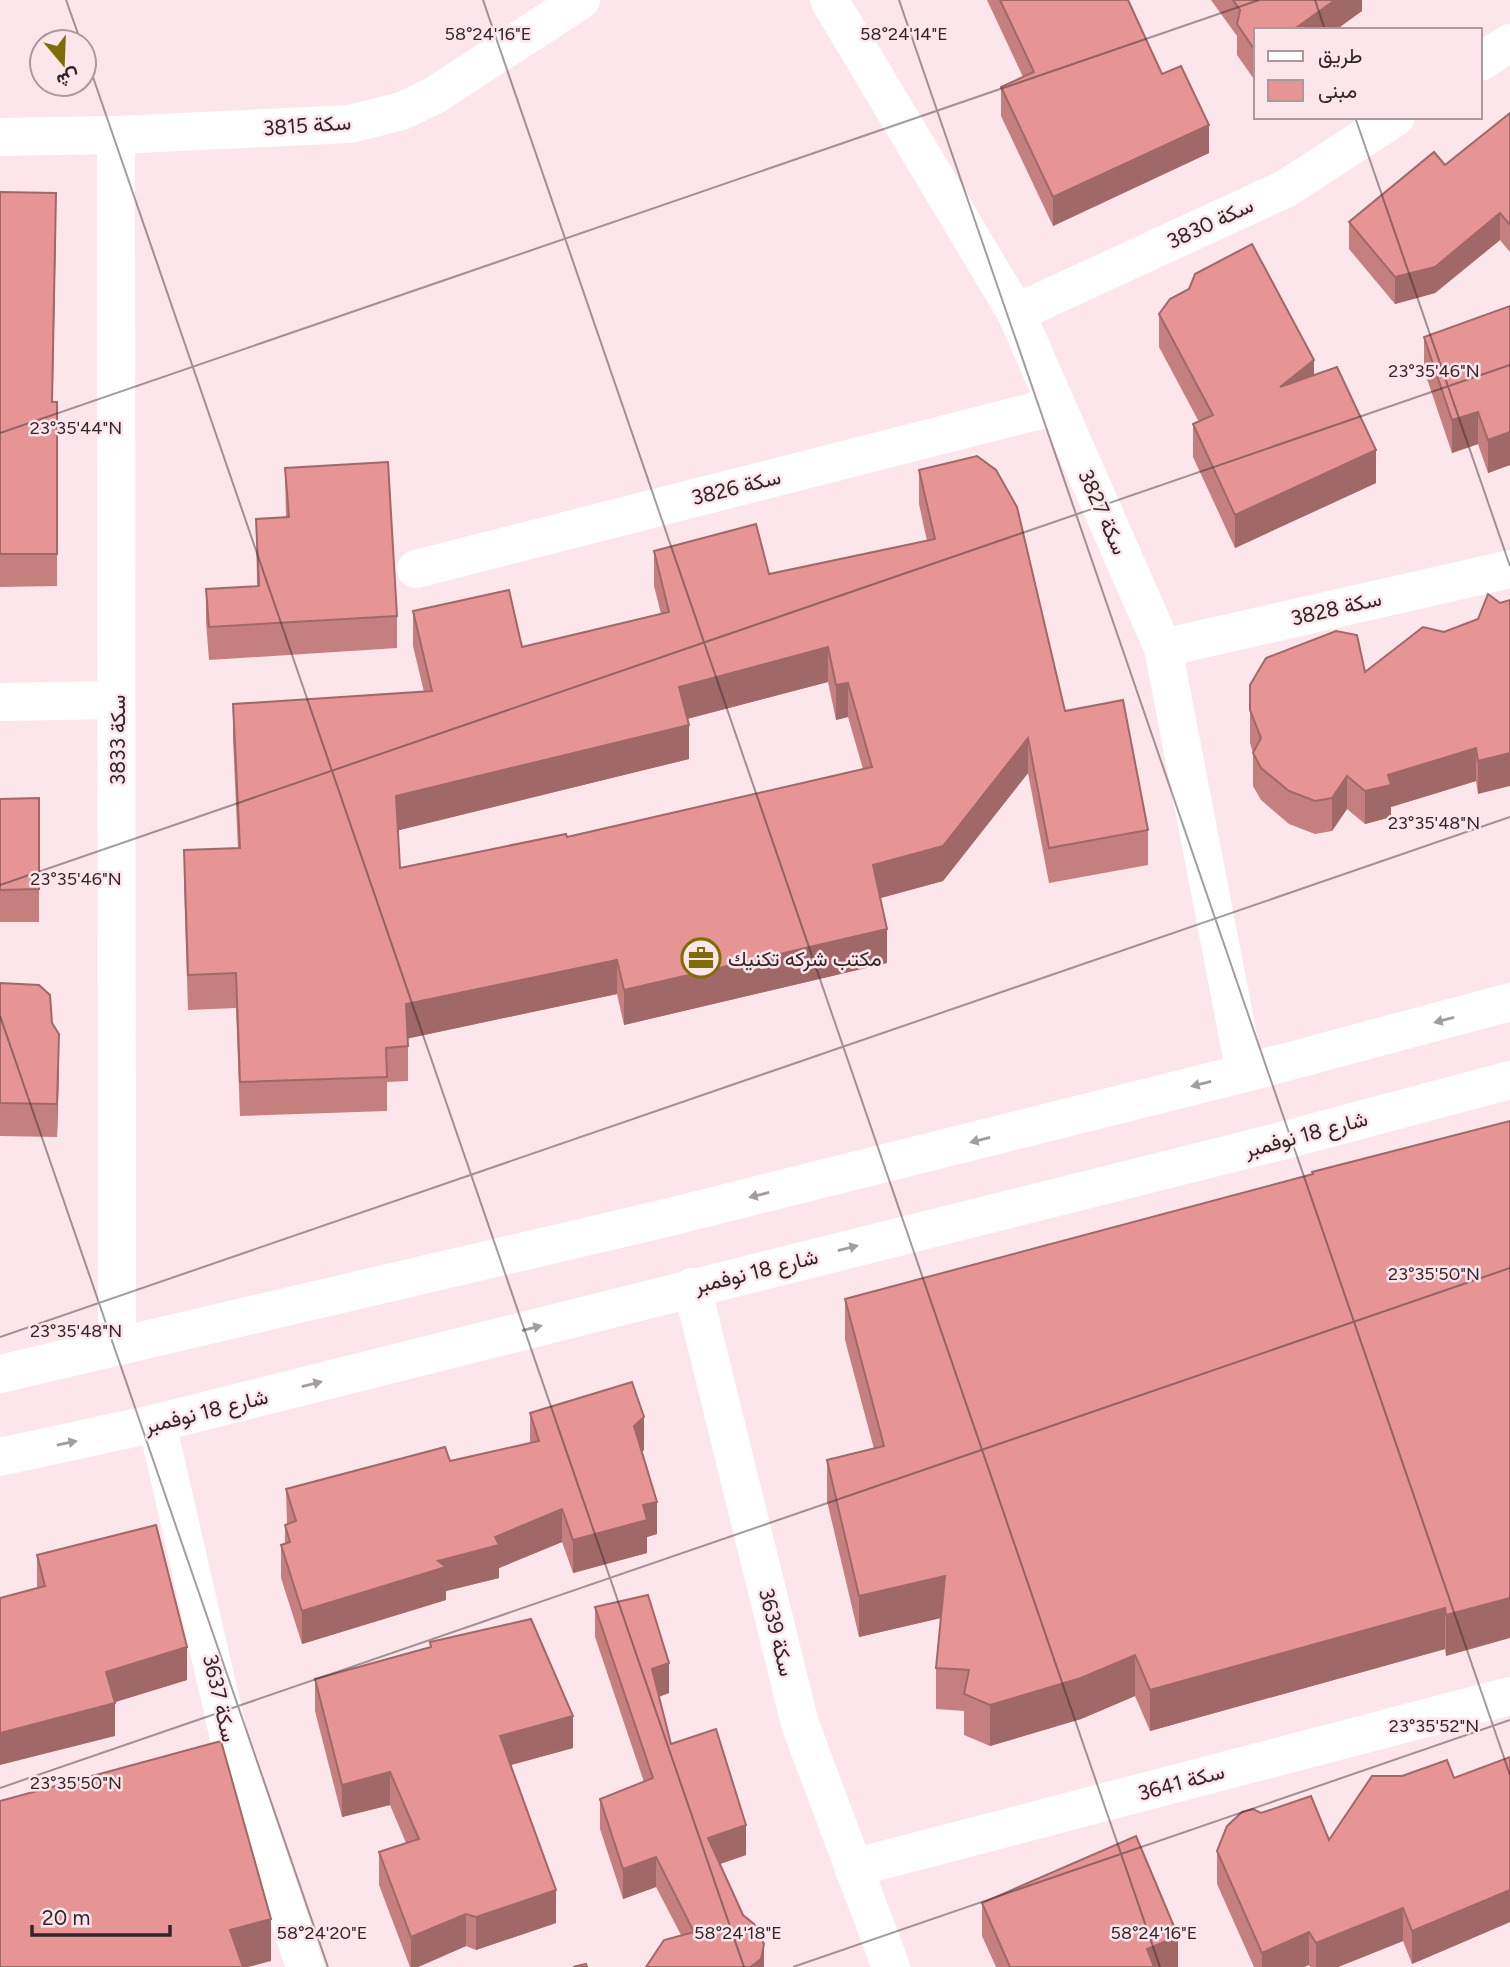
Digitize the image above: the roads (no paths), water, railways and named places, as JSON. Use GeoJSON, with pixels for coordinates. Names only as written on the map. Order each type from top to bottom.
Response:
{"type":"FeatureCollection","features":[{"type":"Feature","properties":{"kind":"street","name":"سكة 3815"},"geometry":{"type":"LineString","coordinates":[[0,137],[116,135],[350,124],[402,111],[435,94],[581,0]]}},
{"type":"Feature","properties":{"kind":"street","name":"سكة 3827"},"geometry":{"type":"LineString","coordinates":[[829,0],[1016,313],[1163,648],[1245,1073]]}},
{"type":"Feature","properties":{"kind":"street"},"geometry":{"type":"LineString","coordinates":[[1482,61],[1510,43]]}},
{"type":"Feature","properties":{"kind":"street","name":"سكة 3830"},"geometry":{"type":"LineString","coordinates":[[1016,313],[1285,189],[1393,119]]}},
{"type":"Feature","properties":{"kind":"street","name":"سكة 3833"},"geometry":{"type":"LineString","coordinates":[[116,135],[117,1345]]}},
{"type":"Feature","properties":{"kind":"street","name":"سكة 3826"},"geometry":{"type":"LineString","coordinates":[[416,569],[1056,406]]}},
{"type":"Feature","properties":{"kind":"street","name":"سكة 3828"},"geometry":{"type":"LineString","coordinates":[[1163,648],[1510,569]]}},
{"type":"Feature","properties":{"kind":"street"},"geometry":{"type":"LineString","coordinates":[[0,702],[116,700]]}},
{"type":"Feature","properties":{"kind":"street"},"geometry":{"type":"LineString","coordinates":[[0,1374],[666,1218],[1245,1073],[1510,1002]]}},
{"type":"Feature","properties":{"kind":"street","name":"شارع 18 نوفمبر"},"geometry":{"type":"LineString","coordinates":[[0,1457],[157,1423],[1285,1140],[1510,1080]]}},
{"type":"Feature","properties":{"kind":"street","name":"سكة 3639"},"geometry":{"type":"LineString","coordinates":[[692,1287],[800,1724],[891,1967]]}},
{"type":"Feature","properties":{"kind":"street","name":"سكة 3637"},"geometry":{"type":"LineString","coordinates":[[157,1423],[230,1742],[305,1967]]}},
{"type":"Feature","properties":{"kind":"street","name":"سكة 3641"},"geometry":{"type":"LineString","coordinates":[[853,1868],[1510,1696]]}},
{"type":"Feature","properties":{"kind":"place","name":"مكتب شركه تكنيك"},"geometry":{"type":"Point","coordinates":[701,958]}}]}
